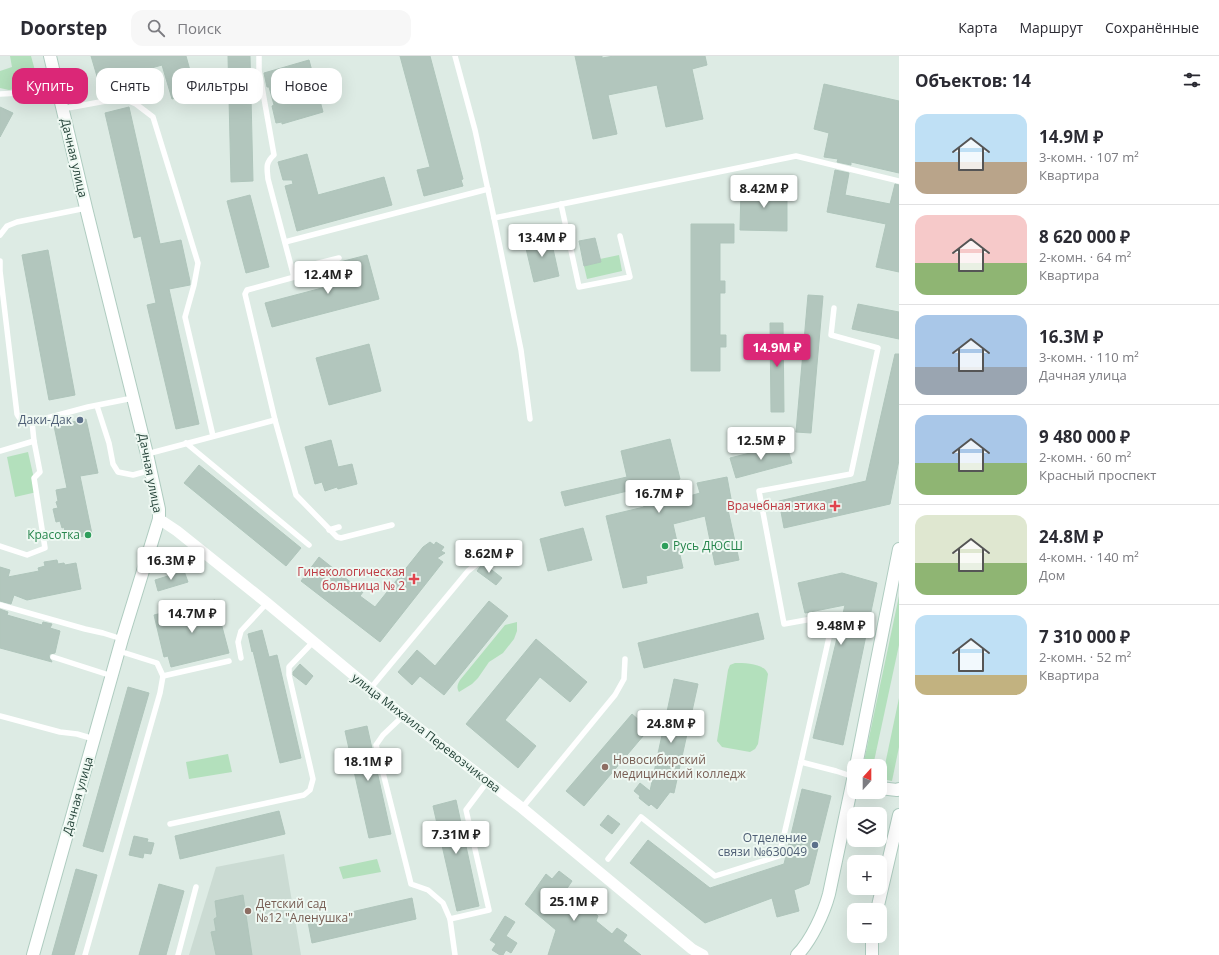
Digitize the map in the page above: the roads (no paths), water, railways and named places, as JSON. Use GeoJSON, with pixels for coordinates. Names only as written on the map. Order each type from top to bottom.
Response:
{"type":"FeatureCollection","features":[{"type":"Feature","properties":{"kind":"street","name":"Дачная улица"},"geometry":{"type":"LineString","coordinates":[[50,56],[53,68]]}},
{"type":"Feature","properties":{"kind":"street","name":"Дачная улица"},"geometry":{"type":"LineString","coordinates":[[33,955],[158,519],[159,509],[151,470],[61,104]]}},
{"type":"Feature","properties":{"kind":"street","name":"улица Михаила Перевозчикова"},"geometry":{"type":"LineString","coordinates":[[158,519],[176,531],[267,603],[403,716],[522,808],[694,952],[703,955]]}},
{"type":"Feature","properties":{"kind":"street"},"geometry":{"type":"LineString","coordinates":[[857,759],[899,549]]}},
{"type":"Feature","properties":{"kind":"street"},"geometry":{"type":"LineString","coordinates":[[887,789],[899,789]]}},
{"type":"Feature","properties":{"kind":"street"},"geometry":{"type":"LineString","coordinates":[[797,955],[814,930],[825,909],[849,799]]}},
{"type":"Feature","properties":{"kind":"street"},"geometry":{"type":"LineString","coordinates":[[879,903],[899,815]]}},
{"type":"Feature","properties":{"kind":"street"},"geometry":{"type":"LineString","coordinates":[[872,943],[872,955]]}},
{"type":"Feature","properties":{"kind":"lane"},"geometry":{"type":"LineString","coordinates":[[259,56],[259,70],[274,155],[269,160],[267,168],[268,179],[294,277]]}},
{"type":"Feature","properties":{"kind":"lane"},"geometry":{"type":"LineString","coordinates":[[455,56],[475,130],[494,218],[521,350],[530,419]]}},
{"type":"Feature","properties":{"kind":"lane"},"geometry":{"type":"LineString","coordinates":[[0,94],[12,93]]}},
{"type":"Feature","properties":{"kind":"lane"},"geometry":{"type":"LineString","coordinates":[[62,109],[122,98],[136,104],[153,117],[198,263],[194,285],[185,317],[213,436]]}},
{"type":"Feature","properties":{"kind":"lane"},"geometry":{"type":"LineString","coordinates":[[494,218],[796,156],[899,181]]}},
{"type":"Feature","properties":{"kind":"lane"},"geometry":{"type":"LineString","coordinates":[[285,242],[488,189]]}},
{"type":"Feature","properties":{"kind":"lane"},"geometry":{"type":"LineString","coordinates":[[561,204],[579,287],[630,277],[620,236]]}},
{"type":"Feature","properties":{"kind":"lane"},"geometry":{"type":"LineString","coordinates":[[0,235],[7,226],[17,222],[86,208]]}},
{"type":"Feature","properties":{"kind":"lane"},"geometry":{"type":"LineString","coordinates":[[339,258],[310,265],[304,275],[247,290],[245,294],[275,420],[296,495],[337,537],[341,538],[392,525]]}},
{"type":"Feature","properties":{"kind":"lane"},"geometry":{"type":"LineString","coordinates":[[0,261],[17,414],[19,419],[22,421],[32,422],[133,398]]}},
{"type":"Feature","properties":{"kind":"lane"},"geometry":{"type":"LineString","coordinates":[[608,859],[641,817],[715,876],[779,856],[834,615],[784,624],[759,491],[851,474],[878,348],[830,335],[834,308]]}},
{"type":"Feature","properties":{"kind":"lane"},"geometry":{"type":"LineString","coordinates":[[97,406],[109,443],[113,464],[118,472],[133,475],[151,470]]}},
{"type":"Feature","properties":{"kind":"lane"},"geometry":{"type":"LineString","coordinates":[[147,454],[275,420]]}},
{"type":"Feature","properties":{"kind":"lane"},"geometry":{"type":"LineString","coordinates":[[0,546],[27,555],[44,548],[34,478],[40,472],[32,422]]}},
{"type":"Feature","properties":{"kind":"lane"},"geometry":{"type":"LineString","coordinates":[[0,451],[34,441]]}},
{"type":"Feature","properties":{"kind":"lane"},"geometry":{"type":"LineString","coordinates":[[186,443],[309,545]]}},
{"type":"Feature","properties":{"kind":"lane"},"geometry":{"type":"LineString","coordinates":[[329,530],[339,527]]}},
{"type":"Feature","properties":{"kind":"lane"},"geometry":{"type":"LineString","coordinates":[[370,689],[468,571],[478,563]]}},
{"type":"Feature","properties":{"kind":"lane"},"geometry":{"type":"LineString","coordinates":[[241,658],[238,642],[241,631],[267,603]]}},
{"type":"Feature","properties":{"kind":"lane"},"geometry":{"type":"LineString","coordinates":[[0,605],[103,633],[121,645],[157,663],[163,676],[158,701],[85,955]]}},
{"type":"Feature","properties":{"kind":"lane"},"geometry":{"type":"LineString","coordinates":[[170,824],[304,795],[310,790],[312,779],[289,675],[289,667],[313,642]]}},
{"type":"Feature","properties":{"kind":"lane"},"geometry":{"type":"LineString","coordinates":[[53,657],[112,676]]}},
{"type":"Feature","properties":{"kind":"lane"},"geometry":{"type":"LineString","coordinates":[[522,808],[615,695],[624,679],[625,658]]}},
{"type":"Feature","properties":{"kind":"lane"},"geometry":{"type":"LineString","coordinates":[[163,676],[229,661]]}},
{"type":"Feature","properties":{"kind":"lane"},"geometry":{"type":"LineString","coordinates":[[0,716],[60,732],[77,734],[94,739]]}},
{"type":"Feature","properties":{"kind":"lane"},"geometry":{"type":"LineString","coordinates":[[403,716],[383,735],[376,745],[411,884],[428,890],[442,903],[450,919],[455,955]]}},
{"type":"Feature","properties":{"kind":"lane"},"geometry":{"type":"LineString","coordinates":[[801,762],[847,774]]}},
{"type":"Feature","properties":{"kind":"lane"},"geometry":{"type":"LineString","coordinates":[[450,919],[489,910],[466,810],[487,782]]}},
{"type":"Feature","properties":{"kind":"lane"},"geometry":{"type":"LineString","coordinates":[[178,955],[196,887]]}},
{"type":"Feature","properties":{"kind":"place","name":"Даки-Дак"},"geometry":{"type":"Point","coordinates":[80,420]}},
{"type":"Feature","properties":{"kind":"place","name":"Врачебная этика"},"geometry":{"type":"Point","coordinates":[835,506]}},
{"type":"Feature","properties":{"kind":"place","name":"Красотка"},"geometry":{"type":"Point","coordinates":[88,535]}},
{"type":"Feature","properties":{"kind":"place","name":"Русь ДЮСШ"},"geometry":{"type":"Point","coordinates":[665,546]}},
{"type":"Feature","properties":{"kind":"place","name":"Гинекологическая больница № 2"},"geometry":{"type":"Point","coordinates":[414,579]}},
{"type":"Feature","properties":{"kind":"place","name":"Новосибирский медицинский колледж"},"geometry":{"type":"Point","coordinates":[605,767]}},
{"type":"Feature","properties":{"kind":"place","name":"Отделение связи №630049"},"geometry":{"type":"Point","coordinates":[815,845]}},
{"type":"Feature","properties":{"kind":"place","name":"Детский сад №12 \"Аленушка\""},"geometry":{"type":"Point","coordinates":[248,911]}}]}
